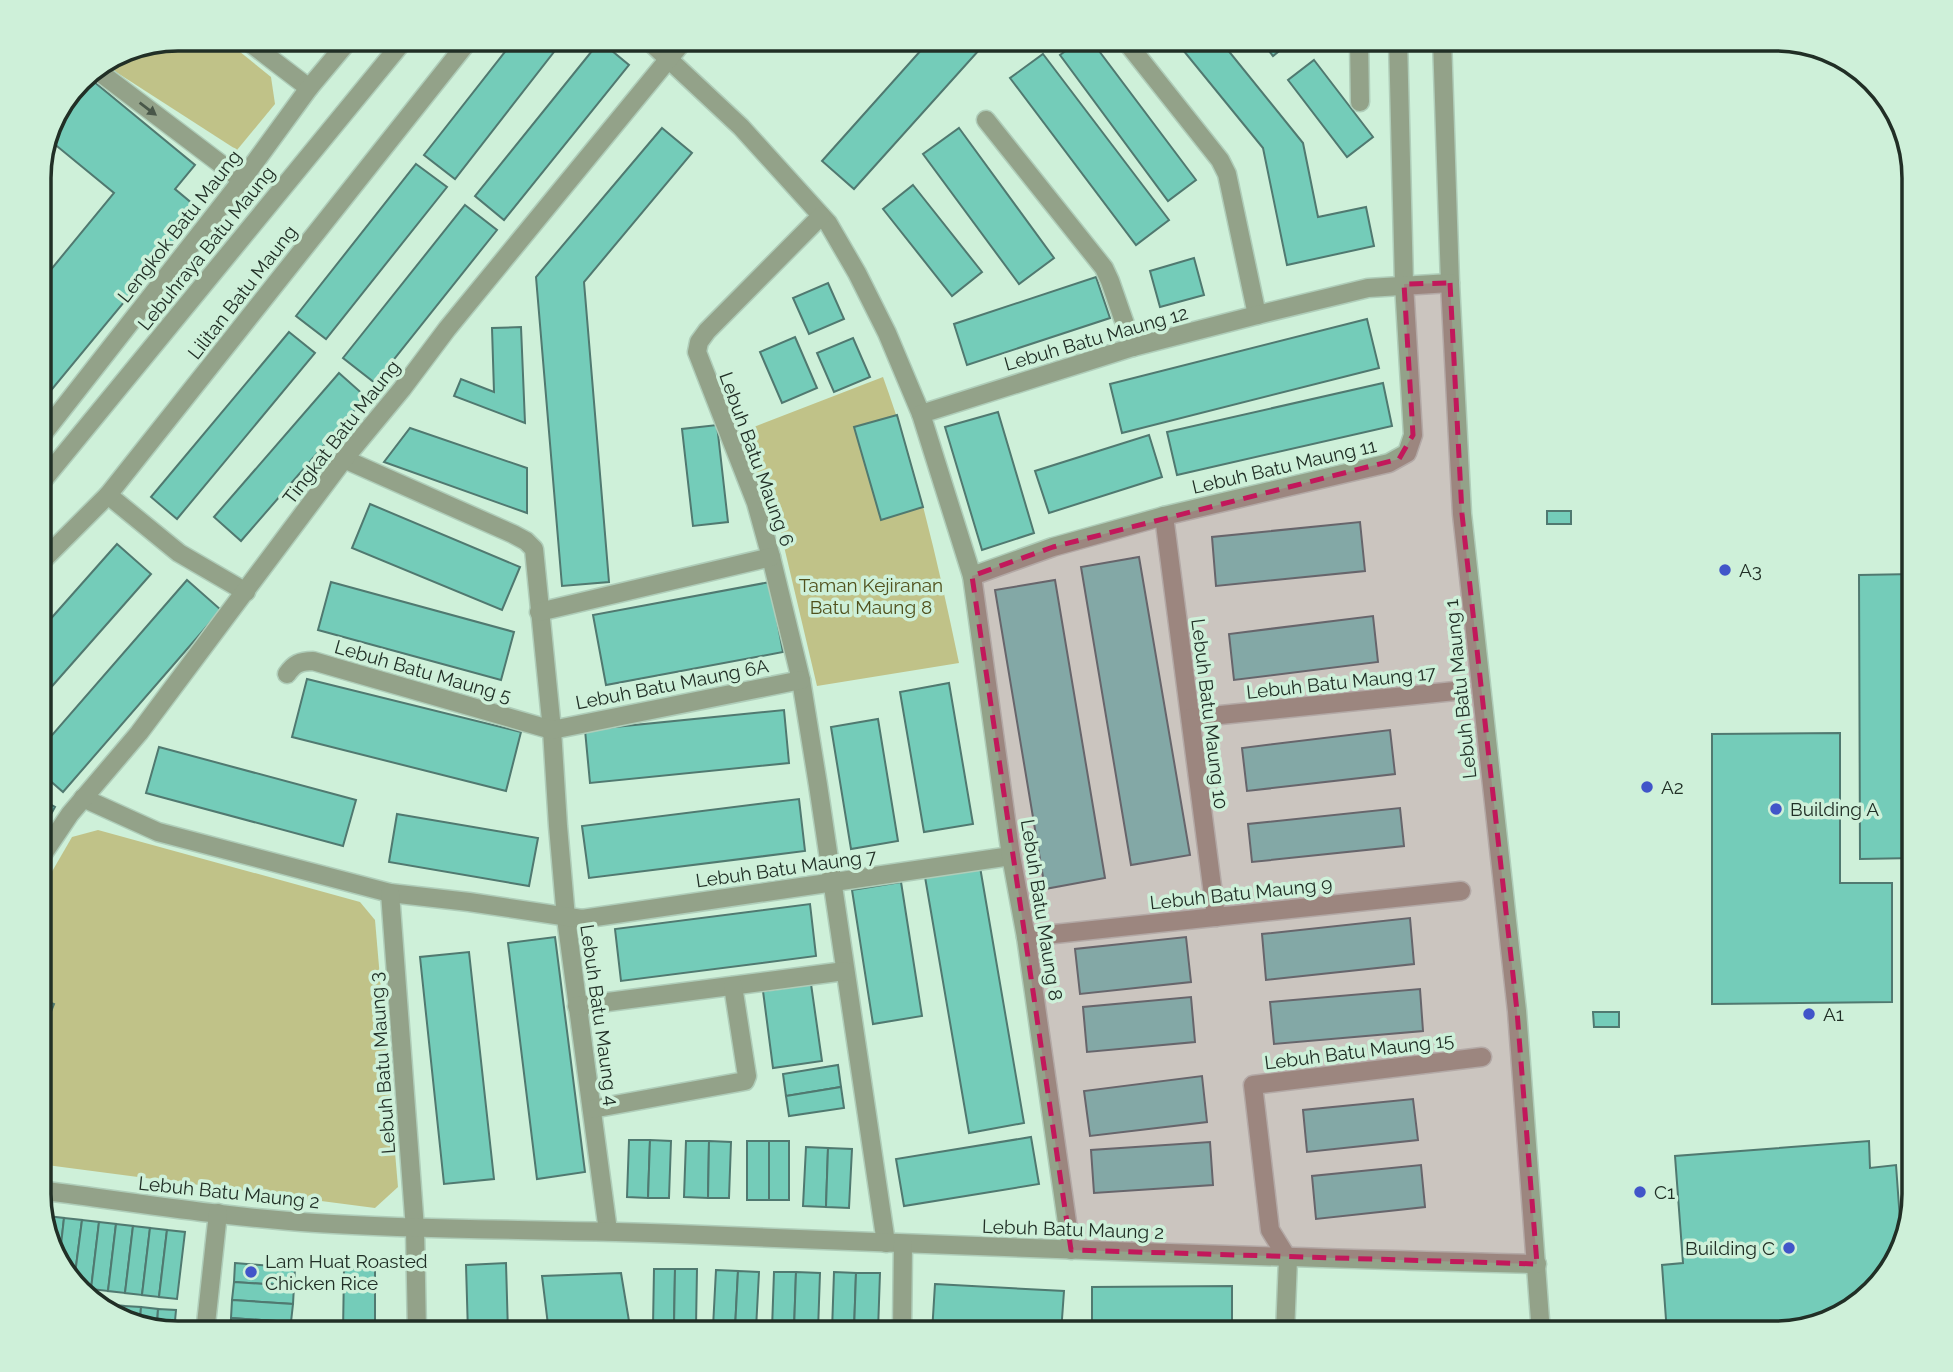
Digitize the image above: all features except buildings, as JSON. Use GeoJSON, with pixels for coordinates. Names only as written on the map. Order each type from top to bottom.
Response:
{"type":"FeatureCollection","features":[{"type":"Feature","properties":{"kind":"street"},"geometry":{"type":"LineString","coordinates":[[262,51],[309,88]]}},
{"type":"Feature","properties":{"kind":"street","name":"Lengkok Batu Maung"},"geometry":{"type":"LineString","coordinates":[[51,424],[339,51]]}},
{"type":"Feature","properties":{"kind":"street","name":"Lebuhraya Batu Maung"},"geometry":{"type":"LineString","coordinates":[[51,470],[394,51]]}},
{"type":"Feature","properties":{"kind":"street","name":"Lilitan Batu Maung"},"geometry":{"type":"LineString","coordinates":[[51,552],[107,495],[460,51]]}},
{"type":"Feature","properties":{"kind":"street"},"geometry":{"type":"LineString","coordinates":[[662,51],[741,127],[836,235],[887,333],[921,414],[972,576]]}},
{"type":"Feature","properties":{"kind":"street","name":"Tingkat Batu Maung"},"geometry":{"type":"LineString","coordinates":[[51,843],[83,798],[139,733],[344,459],[674,51]]}},
{"type":"Feature","properties":{"kind":"street"},"geometry":{"type":"LineString","coordinates":[[1134,51],[1220,160],[1227,174],[1257,315]]}},
{"type":"Feature","properties":{"kind":"street"},"geometry":{"type":"LineString","coordinates":[[1359,51],[1360,102]]}},
{"type":"Feature","properties":{"kind":"street","name":"Lebuh Batu Maung 11"},"geometry":{"type":"LineString","coordinates":[[972,576],[1053,547],[1164,516],[1389,463],[1406,453],[1413,435],[1404,284],[1398,51]]}},
{"type":"Feature","properties":{"kind":"street","name":"Lebuh Batu Maung 1"},"geometry":{"type":"LineString","coordinates":[[1441,51],[1462,514],[1517,1011],[1540,1321]]}},
{"type":"Feature","properties":{"kind":"street"},"geometry":{"type":"LineString","coordinates":[[103,75],[242,180]]}},
{"type":"Feature","properties":{"kind":"street"},"geometry":{"type":"LineString","coordinates":[[986,120],[1104,268],[1133,347]]}},
{"type":"Feature","properties":{"kind":"street","name":"Lebuh Batu Maung 6"},"geometry":{"type":"LineString","coordinates":[[821,216],[707,331],[699,342],[697,352],[756,503],[800,680],[845,971],[894,1243],[901,1321]]}},
{"type":"Feature","properties":{"kind":"street","name":"Lebuh Batu Maung 12"},"geometry":{"type":"LineString","coordinates":[[921,414],[1133,347],[1257,315],[1368,288],[1450,283]]}},
{"type":"Feature","properties":{"kind":"street","name":"Lebuh Batu Maung 4"},"geometry":{"type":"LineString","coordinates":[[344,459],[526,541],[534,549],[552,730],[566,918],[608,1231]]}},
{"type":"Feature","properties":{"kind":"street"},"geometry":{"type":"LineString","coordinates":[[107,495],[179,553],[246,592]]}},
{"type":"Feature","properties":{"kind":"street","name":"Lebuh Batu Maung 10"},"geometry":{"type":"LineString","coordinates":[[1164,516],[1216,917]]}},
{"type":"Feature","properties":{"kind":"street"},"geometry":{"type":"LineString","coordinates":[[539,612],[771,557]]}},
{"type":"Feature","properties":{"kind":"street","name":"Lebuh Batu Maung 8"},"geometry":{"type":"LineString","coordinates":[[972,576],[1011,856],[1026,937],[1071,1250]]}},
{"type":"Feature","properties":{"kind":"street","name":"Lebuh Batu Maung 5"},"geometry":{"type":"LineString","coordinates":[[288,674],[293,666],[303,661],[313,661],[552,730]]}},
{"type":"Feature","properties":{"kind":"street","name":"Lebuh Batu Maung 6A"},"geometry":{"type":"LineString","coordinates":[[552,730],[800,680]]}},
{"type":"Feature","properties":{"kind":"street","name":"Lebuh Batu Maung 17"},"geometry":{"type":"LineString","coordinates":[[1191,718],[1455,691]]}},
{"type":"Feature","properties":{"kind":"street"},"geometry":{"type":"LineString","coordinates":[[83,798],[158,832],[390,893],[469,902],[566,918]]}},
{"type":"Feature","properties":{"kind":"street","name":"Lebuh Batu Maung 7"},"geometry":{"type":"LineString","coordinates":[[566,918],[582,919],[1011,856]]}},
{"type":"Feature","properties":{"kind":"street","name":"Lebuh Batu Maung 9"},"geometry":{"type":"LineString","coordinates":[[1026,937],[1461,891]]}},
{"type":"Feature","properties":{"kind":"street","name":"Lebuh Batu Maung 3"},"geometry":{"type":"LineString","coordinates":[[390,893],[415,1229],[417,1321]]}},
{"type":"Feature","properties":{"kind":"street"},"geometry":{"type":"LineString","coordinates":[[576,1006],[845,971]]}},
{"type":"Feature","properties":{"kind":"street"},"geometry":{"type":"LineString","coordinates":[[592,1109],[745,1081],[747,1076],[733,986]]}},
{"type":"Feature","properties":{"kind":"street","name":"Lebuh Batu Maung 15"},"geometry":{"type":"LineString","coordinates":[[1288,1259],[1270,1230],[1253,1085],[1482,1057]]}},
{"type":"Feature","properties":{"kind":"street","name":"Lebuh Batu Maung 2"},"geometry":{"type":"LineString","coordinates":[[51,1192],[312,1223],[415,1229]]}},
{"type":"Feature","properties":{"kind":"street"},"geometry":{"type":"LineString","coordinates":[[206,1321],[218,1213]]}},
{"type":"Feature","properties":{"kind":"street"},"geometry":{"type":"LineString","coordinates":[[415,1229],[608,1231]]}},
{"type":"Feature","properties":{"kind":"street","name":"Lebuh Batu Maung 2"},"geometry":{"type":"LineString","coordinates":[[608,1231],[1288,1259],[1537,1264]]}},
{"type":"Feature","properties":{"kind":"street"},"geometry":{"type":"LineString","coordinates":[[1286,1321],[1288,1259]]}},
{"type":"Feature","properties":{"kind":"highlighted area"},"geometry":{"type":"Polygon","coordinates":[[[1450,283],[1462,514],[1517,1011],[1537,1264],[1071,1250],[972,576],[1053,547],[1399,459],[1413,435],[1404,284],[1450,283]]]}},
{"type":"Feature","properties":{"kind":"green space"},"geometry":{"type":"Polygon","coordinates":[[[239,51],[271,77],[275,104],[237,150],[112,69],[129,60],[153,53],[239,51]]]}},
{"type":"Feature","properties":{"kind":"green space","name":"Taman Kejiranan Batu Maung 8"},"geometry":{"type":"Polygon","coordinates":[[[883,377],[926,519],[959,663],[817,686],[774,504],[761,484],[741,432],[883,377]]]}},
{"type":"Feature","properties":{"kind":"green space"},"geometry":{"type":"Polygon","coordinates":[[[98,830],[360,902],[375,920],[398,1187],[375,1208],[51,1166],[51,873],[72,837],[98,830]]]}},
{"type":"Feature","properties":{"kind":"place","name":"A3"},"geometry":{"type":"Point","coordinates":[1725,570]}},
{"type":"Feature","properties":{"kind":"place","name":"A2"},"geometry":{"type":"Point","coordinates":[1647,787]}},
{"type":"Feature","properties":{"kind":"place","name":"Building A"},"geometry":{"type":"Point","coordinates":[1776,809]}},
{"type":"Feature","properties":{"kind":"place","name":"A1"},"geometry":{"type":"Point","coordinates":[1809,1014]}},
{"type":"Feature","properties":{"kind":"place","name":"C1"},"geometry":{"type":"Point","coordinates":[1640,1192]}},
{"type":"Feature","properties":{"kind":"place","name":"Building C"},"geometry":{"type":"Point","coordinates":[1789,1248]}},
{"type":"Feature","properties":{"kind":"place","name":"Lam Huat Roasted Chicken Rice"},"geometry":{"type":"Point","coordinates":[251,1272]}}]}
